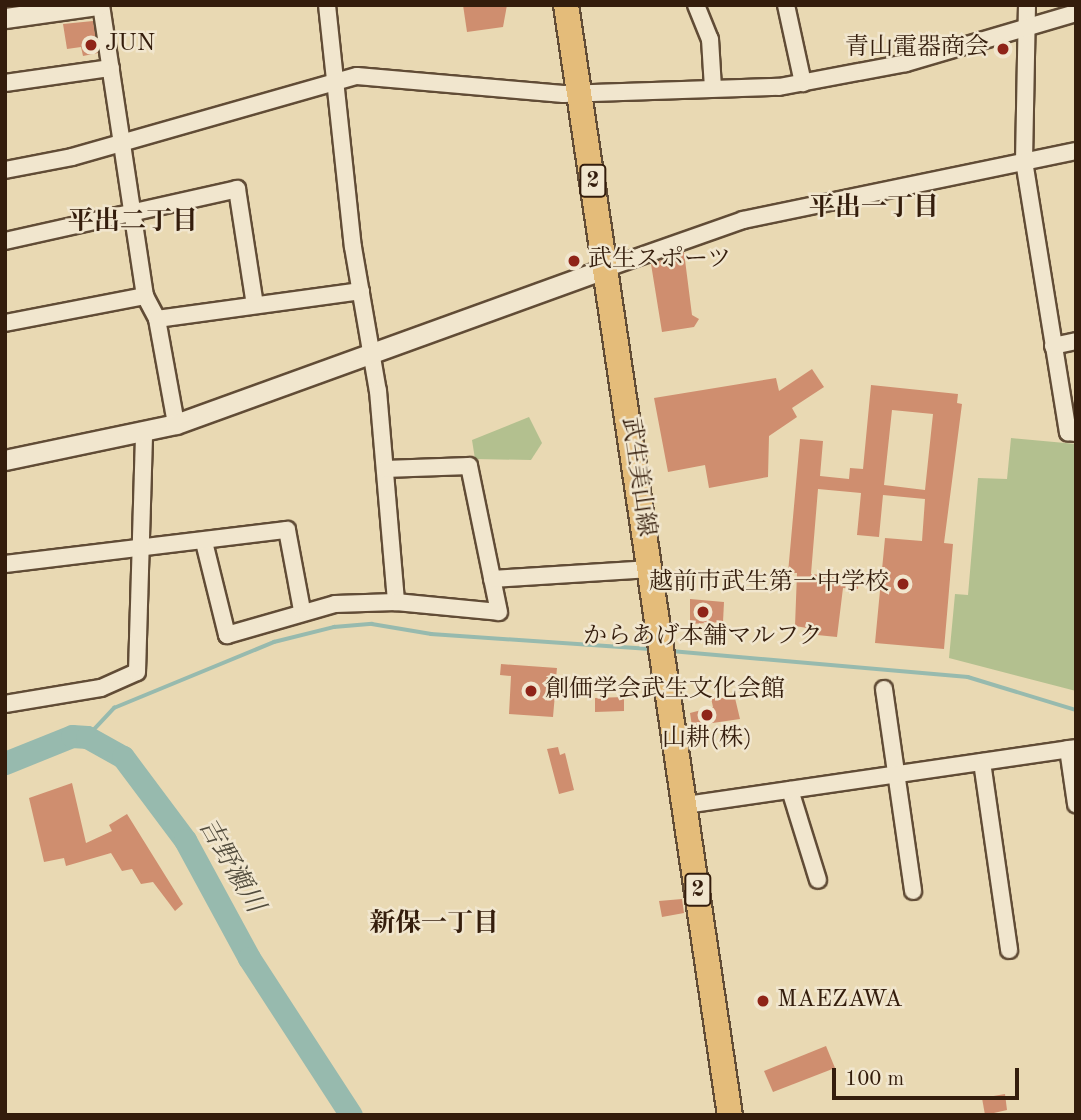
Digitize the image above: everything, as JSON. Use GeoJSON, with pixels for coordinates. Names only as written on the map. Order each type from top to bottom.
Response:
{"type":"FeatureCollection","features":[{"type":"Feature","properties":{"kind":"main road","name":"武生美山線"},"geometry":{"type":"LineString","coordinates":[[566,5],[607,268],[730,1115]]}},
{"type":"Feature","properties":{"kind":"street"},"geometry":{"type":"LineString","coordinates":[[5,18],[99,5],[145,296],[158,319],[176,424]]}},
{"type":"Feature","properties":{"kind":"street"},"geometry":{"type":"LineString","coordinates":[[327,5],[361,291],[373,353],[396,602]]}},
{"type":"Feature","properties":{"kind":"street"},"geometry":{"type":"LineString","coordinates":[[696,5],[710,39],[713,88]]}},
{"type":"Feature","properties":{"kind":"street"},"geometry":{"type":"LineString","coordinates":[[786,5],[803,83]]}},
{"type":"Feature","properties":{"kind":"street"},"geometry":{"type":"LineString","coordinates":[[1027,5],[1024,161],[1068,432],[1076,433]]}},
{"type":"Feature","properties":{"kind":"street"},"geometry":{"type":"LineString","coordinates":[[5,170],[122,143],[363,75],[579,94],[803,83],[906,62],[1026,25],[1076,13]]}},
{"type":"Feature","properties":{"kind":"street"},"geometry":{"type":"LineString","coordinates":[[5,83],[111,68]]}},
{"type":"Feature","properties":{"kind":"street"},"geometry":{"type":"LineString","coordinates":[[5,460],[176,424],[743,220],[1076,150]]}},
{"type":"Feature","properties":{"kind":"street"},"geometry":{"type":"LineString","coordinates":[[5,241],[132,216],[237,189],[255,305]]}},
{"type":"Feature","properties":{"kind":"street"},"geometry":{"type":"LineString","coordinates":[[158,319],[361,291]]}},
{"type":"Feature","properties":{"kind":"street"},"geometry":{"type":"LineString","coordinates":[[5,323],[145,296]]}},
{"type":"Feature","properties":{"kind":"street"},"geometry":{"type":"LineString","coordinates":[[1053,346],[1076,341]]}},
{"type":"Feature","properties":{"kind":"street"},"geometry":{"type":"LineString","coordinates":[[5,704],[101,688],[137,672],[144,432]]}},
{"type":"Feature","properties":{"kind":"street"},"geometry":{"type":"LineString","coordinates":[[204,542],[228,635],[302,610],[396,602],[499,612],[469,466],[385,469]]}},
{"type":"Feature","properties":{"kind":"street"},"geometry":{"type":"LineString","coordinates":[[5,565],[141,551],[287,530],[302,610]]}},
{"type":"Feature","properties":{"kind":"street"},"geometry":{"type":"LineString","coordinates":[[492,579],[651,569]]}},
{"type":"Feature","properties":{"kind":"street"},"geometry":{"type":"LineString","coordinates":[[884,689],[913,891]]}},
{"type":"Feature","properties":{"kind":"street"},"geometry":{"type":"LineString","coordinates":[[686,805],[1072,749],[1076,804]]}},
{"type":"Feature","properties":{"kind":"street"},"geometry":{"type":"LineString","coordinates":[[982,762],[1009,950]]}},
{"type":"Feature","properties":{"kind":"street"},"geometry":{"type":"LineString","coordinates":[[790,790],[818,880]]}},
{"type":"Feature","properties":{"kind":"green space"},"geometry":{"type":"Polygon","coordinates":[[[529,417],[542,443],[531,460],[475,459],[472,440],[529,417]]]}},
{"type":"Feature","properties":{"kind":"green space"},"geometry":{"type":"Polygon","coordinates":[[[1011,438],[1076,444],[1076,691],[949,658],[955,594],[968,595],[978,478],[1007,479],[1011,438]]]}},
{"type":"Feature","properties":{"kind":"building"},"geometry":{"type":"Polygon","coordinates":[[[463,5],[507,5],[503,27],[467,32],[463,5]]]}},
{"type":"Feature","properties":{"kind":"building"},"geometry":{"type":"Polygon","coordinates":[[[93,21],[98,53],[83,56],[81,47],[67,49],[63,24],[93,21]]]}},
{"type":"Feature","properties":{"kind":"building"},"geometry":{"type":"Polygon","coordinates":[[[684,252],[692,315],[699,319],[694,327],[662,332],[651,264],[684,252]]]}},
{"type":"Feature","properties":{"kind":"building"},"geometry":{"type":"Polygon","coordinates":[[[812,369],[824,387],[792,408],[797,417],[769,436],[768,477],[709,488],[705,465],[668,472],[654,398],[776,378],[779,391],[812,369]]]}},
{"type":"Feature","properties":{"kind":"building","name":"越前市武生第一中学校"},"geometry":{"type":"Polygon","coordinates":[[[871,385],[958,394],[957,403],[962,404],[944,543],[953,544],[944,649],[875,643],[885,538],[922,541],[925,499],[883,495],[879,537],[857,535],[861,493],[818,489],[811,574],[859,579],[858,589],[843,588],[837,637],[807,634],[807,628],[795,626],[797,573],[788,573],[800,439],[823,441],[820,476],[849,479],[850,468],[863,469],[871,385]],[[892,410],[884,485],[925,490],[933,414],[892,410]]]}},
{"type":"Feature","properties":{"kind":"building"},"geometry":{"type":"Polygon","coordinates":[[[690,599],[724,602],[723,622],[690,624],[690,599]]]}},
{"type":"Feature","properties":{"kind":"building"},"geometry":{"type":"Polygon","coordinates":[[[501,664],[557,668],[556,678],[568,679],[567,695],[555,694],[553,717],[509,714],[511,676],[500,675],[501,664]]]}},
{"type":"Feature","properties":{"kind":"building"},"geometry":{"type":"Polygon","coordinates":[[[624,697],[624,711],[595,712],[595,698],[624,697]]]}},
{"type":"Feature","properties":{"kind":"building"},"geometry":{"type":"Polygon","coordinates":[[[711,698],[735,698],[740,719],[692,726],[690,713],[713,707],[711,698]]]}},
{"type":"Feature","properties":{"kind":"building"},"geometry":{"type":"Polygon","coordinates":[[[558,747],[560,755],[565,753],[574,790],[559,794],[547,749],[558,747]]]}},
{"type":"Feature","properties":{"kind":"building"},"geometry":{"type":"Polygon","coordinates":[[[72,783],[86,843],[112,831],[109,825],[127,814],[183,904],[175,911],[153,882],[141,884],[132,869],[122,871],[111,853],[66,866],[64,858],[44,862],[29,798],[72,783]]]}},
{"type":"Feature","properties":{"kind":"building"},"geometry":{"type":"Polygon","coordinates":[[[682,899],[684,913],[662,917],[659,901],[682,899]]]}},
{"type":"Feature","properties":{"kind":"building"},"geometry":{"type":"Polygon","coordinates":[[[826,1046],[835,1068],[773,1092],[764,1071],[826,1046]]]}},
{"type":"Feature","properties":{"kind":"building"},"geometry":{"type":"Polygon","coordinates":[[[1005,1094],[1007,1110],[985,1115],[982,1098],[1005,1094]]]}},
{"type":"Feature","properties":{"kind":"waterway"},"geometry":{"type":"LineString","coordinates":[[87,737],[114,708],[274,642],[334,627],[372,624],[431,634],[653,649]]}},
{"type":"Feature","properties":{"kind":"waterway"},"geometry":{"type":"LineString","coordinates":[[671,651],[968,677],[1076,710]]}},
{"type":"Feature","properties":{"kind":"waterway","name":"吉野瀬川"},"geometry":{"type":"LineString","coordinates":[[5,763],[72,736],[87,737],[123,757],[185,840],[249,958],[351,1115]]}},
{"type":"Feature","properties":{"kind":"place","name":"JUN"},"geometry":{"type":"Point","coordinates":[91,45]}},
{"type":"Feature","properties":{"kind":"place","name":"青山電器商会"},"geometry":{"type":"Point","coordinates":[1003,49]}},
{"type":"Feature","properties":{"kind":"place","name":"武生スポーツ"},"geometry":{"type":"Point","coordinates":[574,261]}},
{"type":"Feature","properties":{"kind":"place","name":"越前市武生第一中学校"},"geometry":{"type":"Point","coordinates":[903,584]}},
{"type":"Feature","properties":{"kind":"place","name":"からあげ本舗マルフク"},"geometry":{"type":"Point","coordinates":[703,612]}},
{"type":"Feature","properties":{"kind":"place","name":"創価学会武生文化会館"},"geometry":{"type":"Point","coordinates":[531,691]}},
{"type":"Feature","properties":{"kind":"place","name":"山耕(株)"},"geometry":{"type":"Point","coordinates":[707,715]}},
{"type":"Feature","properties":{"kind":"place","name":"MAEZAWA"},"geometry":{"type":"Point","coordinates":[763,1001]}},
{"type":"Feature","properties":{"kind":"district","name":"平出一丁目"},"geometry":{"type":"Point","coordinates":[874,209]}},
{"type":"Feature","properties":{"kind":"district","name":"平出二丁目"},"geometry":{"type":"Point","coordinates":[133,223]}},
{"type":"Feature","properties":{"kind":"district","name":"新保一丁目"},"geometry":{"type":"Point","coordinates":[434,925]}}]}
